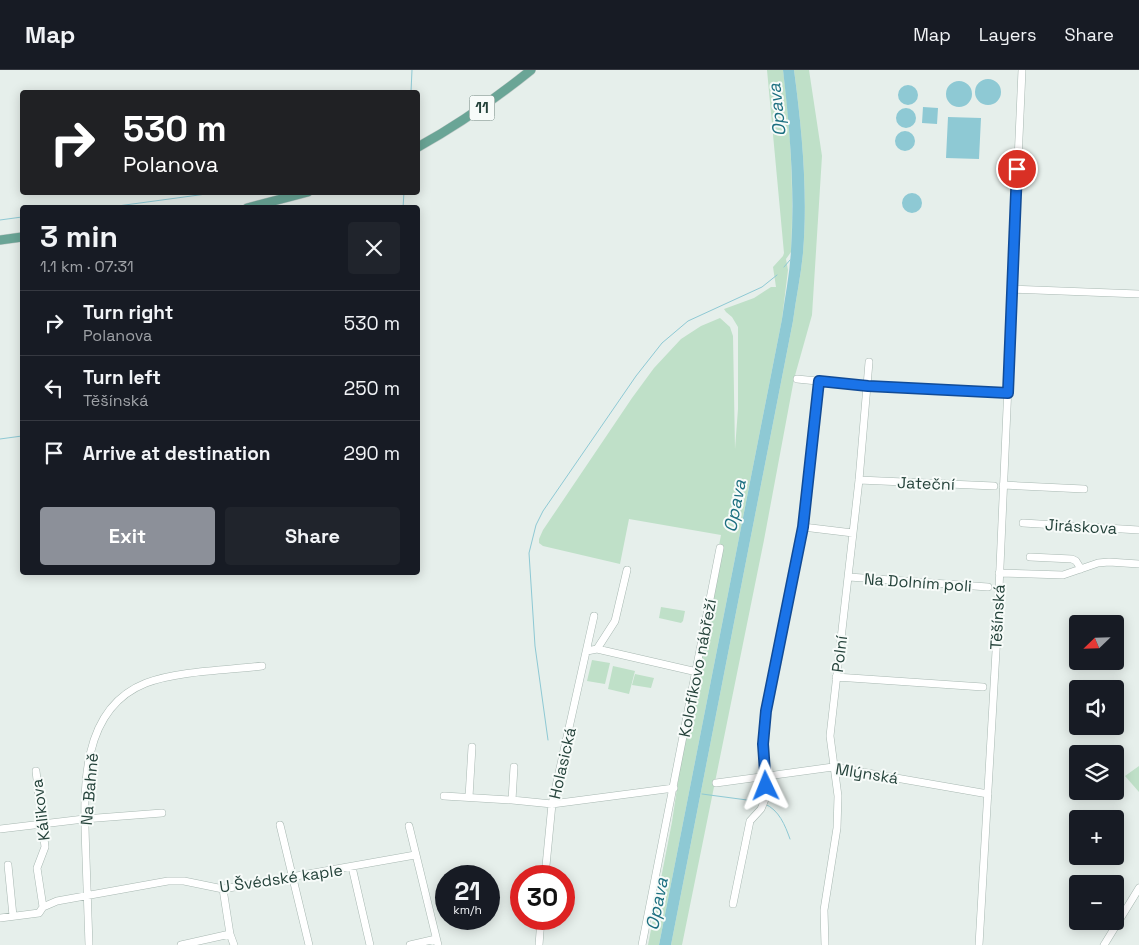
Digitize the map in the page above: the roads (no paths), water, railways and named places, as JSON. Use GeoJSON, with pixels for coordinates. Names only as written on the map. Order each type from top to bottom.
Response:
{"type":"FeatureCollection","features":[{"type":"Feature","properties":{"kind":"main road","name":"11"},"geometry":{"type":"LineString","coordinates":[[420,146],[486,106],[531,70]]}},
{"type":"Feature","properties":{"kind":"main road"},"geometry":{"type":"LineString","coordinates":[[258,205],[297,195]]}},
{"type":"Feature","properties":{"kind":"main road"},"geometry":{"type":"LineString","coordinates":[[0,240],[20,237]]}},
{"type":"Feature","properties":{"kind":"street","name":"Těšínská"},"geometry":{"type":"LineString","coordinates":[[979,945],[1000,573],[1022,70]]}},
{"type":"Feature","properties":{"kind":"street"},"geometry":{"type":"LineString","coordinates":[[1012,289],[1139,294]]}},
{"type":"Feature","properties":{"kind":"street","name":"Polní"},"geometry":{"type":"LineString","coordinates":[[825,945],[824,910],[838,828],[838,796],[830,736],[859,480],[869,362]]}},
{"type":"Feature","properties":{"kind":"street"},"geometry":{"type":"LineString","coordinates":[[797,379],[868,386],[1008,393]]}},
{"type":"Feature","properties":{"kind":"street"},"geometry":{"type":"LineString","coordinates":[[733,904],[750,821],[761,809],[766,797],[763,744],[766,711],[803,527],[819,381]]}},
{"type":"Feature","properties":{"kind":"street","name":"Jateční"},"geometry":{"type":"LineString","coordinates":[[859,480],[994,486]]}},
{"type":"Feature","properties":{"kind":"street"},"geometry":{"type":"LineString","coordinates":[[1003,485],[1084,489]]}},
{"type":"Feature","properties":{"kind":"street","name":"Jiráskova"},"geometry":{"type":"LineString","coordinates":[[1023,523],[1139,530]]}},
{"type":"Feature","properties":{"kind":"street"},"geometry":{"type":"LineString","coordinates":[[803,527],[853,533]]}},
{"type":"Feature","properties":{"kind":"street","name":"Kolofíkovo nábřeží"},"geometry":{"type":"LineString","coordinates":[[642,945],[720,548]]}},
{"type":"Feature","properties":{"kind":"street","name":"Jiráskova"},"geometry":{"type":"LineString","coordinates":[[1030,556],[1072,559],[1076,561],[1081,569]]}},
{"type":"Feature","properties":{"kind":"street"},"geometry":{"type":"LineString","coordinates":[[1000,573],[1059,575],[1073,573],[1098,563],[1139,564]]}},
{"type":"Feature","properties":{"kind":"street"},"geometry":{"type":"LineString","coordinates":[[597,649],[615,621],[627,570]]}},
{"type":"Feature","properties":{"kind":"street","name":"Na Dolním poli"},"geometry":{"type":"LineString","coordinates":[[848,577],[988,587]]}},
{"type":"Feature","properties":{"kind":"street","name":"Holasická"},"geometry":{"type":"LineString","coordinates":[[546,865],[552,804],[588,651],[594,616]]}},
{"type":"Feature","properties":{"kind":"street"},"geometry":{"type":"LineString","coordinates":[[588,651],[597,649],[697,672]]}},
{"type":"Feature","properties":{"kind":"street","name":"Na Bahně"},"geometry":{"type":"LineString","coordinates":[[89,945],[84,819],[91,747],[104,717],[122,697],[144,684],[164,678],[262,666]]}},
{"type":"Feature","properties":{"kind":"street"},"geometry":{"type":"LineString","coordinates":[[836,677],[983,687]]}},
{"type":"Feature","properties":{"kind":"street"},"geometry":{"type":"LineString","coordinates":[[470,796],[472,747]]}},
{"type":"Feature","properties":{"kind":"street"},"geometry":{"type":"LineString","coordinates":[[512,800],[514,767]]}},
{"type":"Feature","properties":{"kind":"street","name":"Mlýnská"},"geometry":{"type":"LineString","coordinates":[[716,784],[833,767],[988,794]]}},
{"type":"Feature","properties":{"kind":"street","name":"Kálikova"},"geometry":{"type":"LineString","coordinates":[[36,771],[45,847],[37,868],[43,907]]}},
{"type":"Feature","properties":{"kind":"street"},"geometry":{"type":"LineString","coordinates":[[444,796],[470,796],[552,804],[674,788]]}},
{"type":"Feature","properties":{"kind":"street"},"geometry":{"type":"LineString","coordinates":[[0,829],[84,819],[162,813]]}},
{"type":"Feature","properties":{"kind":"street"},"geometry":{"type":"LineString","coordinates":[[280,825],[309,945]]}},
{"type":"Feature","properties":{"kind":"street"},"geometry":{"type":"LineString","coordinates":[[409,826],[437,942],[410,945]]}},
{"type":"Feature","properties":{"kind":"street","name":"U Švédské kaple"},"geometry":{"type":"LineString","coordinates":[[0,918],[39,913],[43,907],[57,901],[168,881],[184,881],[223,889],[415,855]]}},
{"type":"Feature","properties":{"kind":"street"},"geometry":{"type":"LineString","coordinates":[[8,865],[13,916]]}},
{"type":"Feature","properties":{"kind":"street"},"geometry":{"type":"LineString","coordinates":[[352,867],[370,945]]}},
{"type":"Feature","properties":{"kind":"street"},"geometry":{"type":"LineString","coordinates":[[1104,945],[1139,888]]}},
{"type":"Feature","properties":{"kind":"street"},"geometry":{"type":"LineString","coordinates":[[223,889],[230,934],[234,945]]}},
{"type":"Feature","properties":{"kind":"street"},"geometry":{"type":"LineString","coordinates":[[539,945],[541,930]]}},
{"type":"Feature","properties":{"kind":"street"},"geometry":{"type":"LineString","coordinates":[[181,945],[230,934]]}},
{"type":"Feature","properties":{"kind":"water"},"geometry":{"type":"Polygon","coordinates":[[[783,70],[794,70],[802,138],[805,207],[801,270],[793,321],[671,945],[659,945],[789,276],[792,182],[790,138],[783,70]]]}},
{"type":"Feature","properties":{"kind":"water"},"geometry":{"type":"Polygon","coordinates":[[[988,79],[997,83],[1001,92],[997,101],[988,105],[979,101],[975,92],[979,83],[988,79]]]}},
{"type":"Feature","properties":{"kind":"water"},"geometry":{"type":"Polygon","coordinates":[[[959,81],[968,85],[972,94],[968,103],[959,107],[950,103],[946,94],[950,85],[959,81]]]}},
{"type":"Feature","properties":{"kind":"water"},"geometry":{"type":"Polygon","coordinates":[[[908,85],[915,88],[918,95],[915,102],[908,105],[901,102],[898,95],[901,88],[908,85]]]}},
{"type":"Feature","properties":{"kind":"water"},"geometry":{"type":"Polygon","coordinates":[[[923,107],[938,108],[937,124],[922,123],[923,107]]]}},
{"type":"Feature","properties":{"kind":"water"},"geometry":{"type":"Polygon","coordinates":[[[906,108],[913,111],[916,118],[913,125],[906,128],[899,125],[896,118],[899,111],[906,108]]]}},
{"type":"Feature","properties":{"kind":"water"},"geometry":{"type":"Polygon","coordinates":[[[948,117],[981,118],[979,159],[946,158],[948,117]]]}},
{"type":"Feature","properties":{"kind":"water"},"geometry":{"type":"Polygon","coordinates":[[[905,131],[912,134],[915,141],[912,148],[905,151],[898,148],[895,141],[898,134],[905,131]]]}},
{"type":"Feature","properties":{"kind":"water"},"geometry":{"type":"Polygon","coordinates":[[[912,193],[919,196],[922,203],[919,210],[912,213],[905,210],[902,203],[905,196],[912,193]]]}},
{"type":"Feature","properties":{"kind":"waterway"},"geometry":{"type":"LineString","coordinates":[[411,90],[412,70]]}},
{"type":"Feature","properties":{"kind":"waterway"},"geometry":{"type":"LineString","coordinates":[[125,205],[199,195]]}},
{"type":"Feature","properties":{"kind":"waterway"},"geometry":{"type":"LineString","coordinates":[[403,205],[404,195]]}},
{"type":"Feature","properties":{"kind":"waterway"},"geometry":{"type":"LineString","coordinates":[[0,220],[20,217]]}},
{"type":"Feature","properties":{"kind":"waterway"},"geometry":{"type":"LineString","coordinates":[[784,267],[790,260]]}},
{"type":"Feature","properties":{"kind":"waterway"},"geometry":{"type":"LineString","coordinates":[[548,740],[535,646],[529,553],[536,525],[543,511],[636,376],[662,343],[688,321],[762,287],[777,275]]}},
{"type":"Feature","properties":{"kind":"waterway"},"geometry":{"type":"LineString","coordinates":[[0,439],[20,436]]}},
{"type":"Feature","properties":{"kind":"waterway"},"geometry":{"type":"LineString","coordinates":[[702,794],[762,802]]}},
{"type":"Feature","properties":{"kind":"waterway"},"geometry":{"type":"LineString","coordinates":[[765,804],[778,814],[784,823],[790,839]]}},
{"type":"Feature","properties":{"kind":"water label","name":"Opava"},"geometry":{"type":"Point","coordinates":[777,110]}},
{"type":"Feature","properties":{"kind":"water label","name":"Opava"},"geometry":{"type":"Point","coordinates":[735,506]}},
{"type":"Feature","properties":{"kind":"water label","name":"Opava"},"geometry":{"type":"Point","coordinates":[657,904]}}]}
